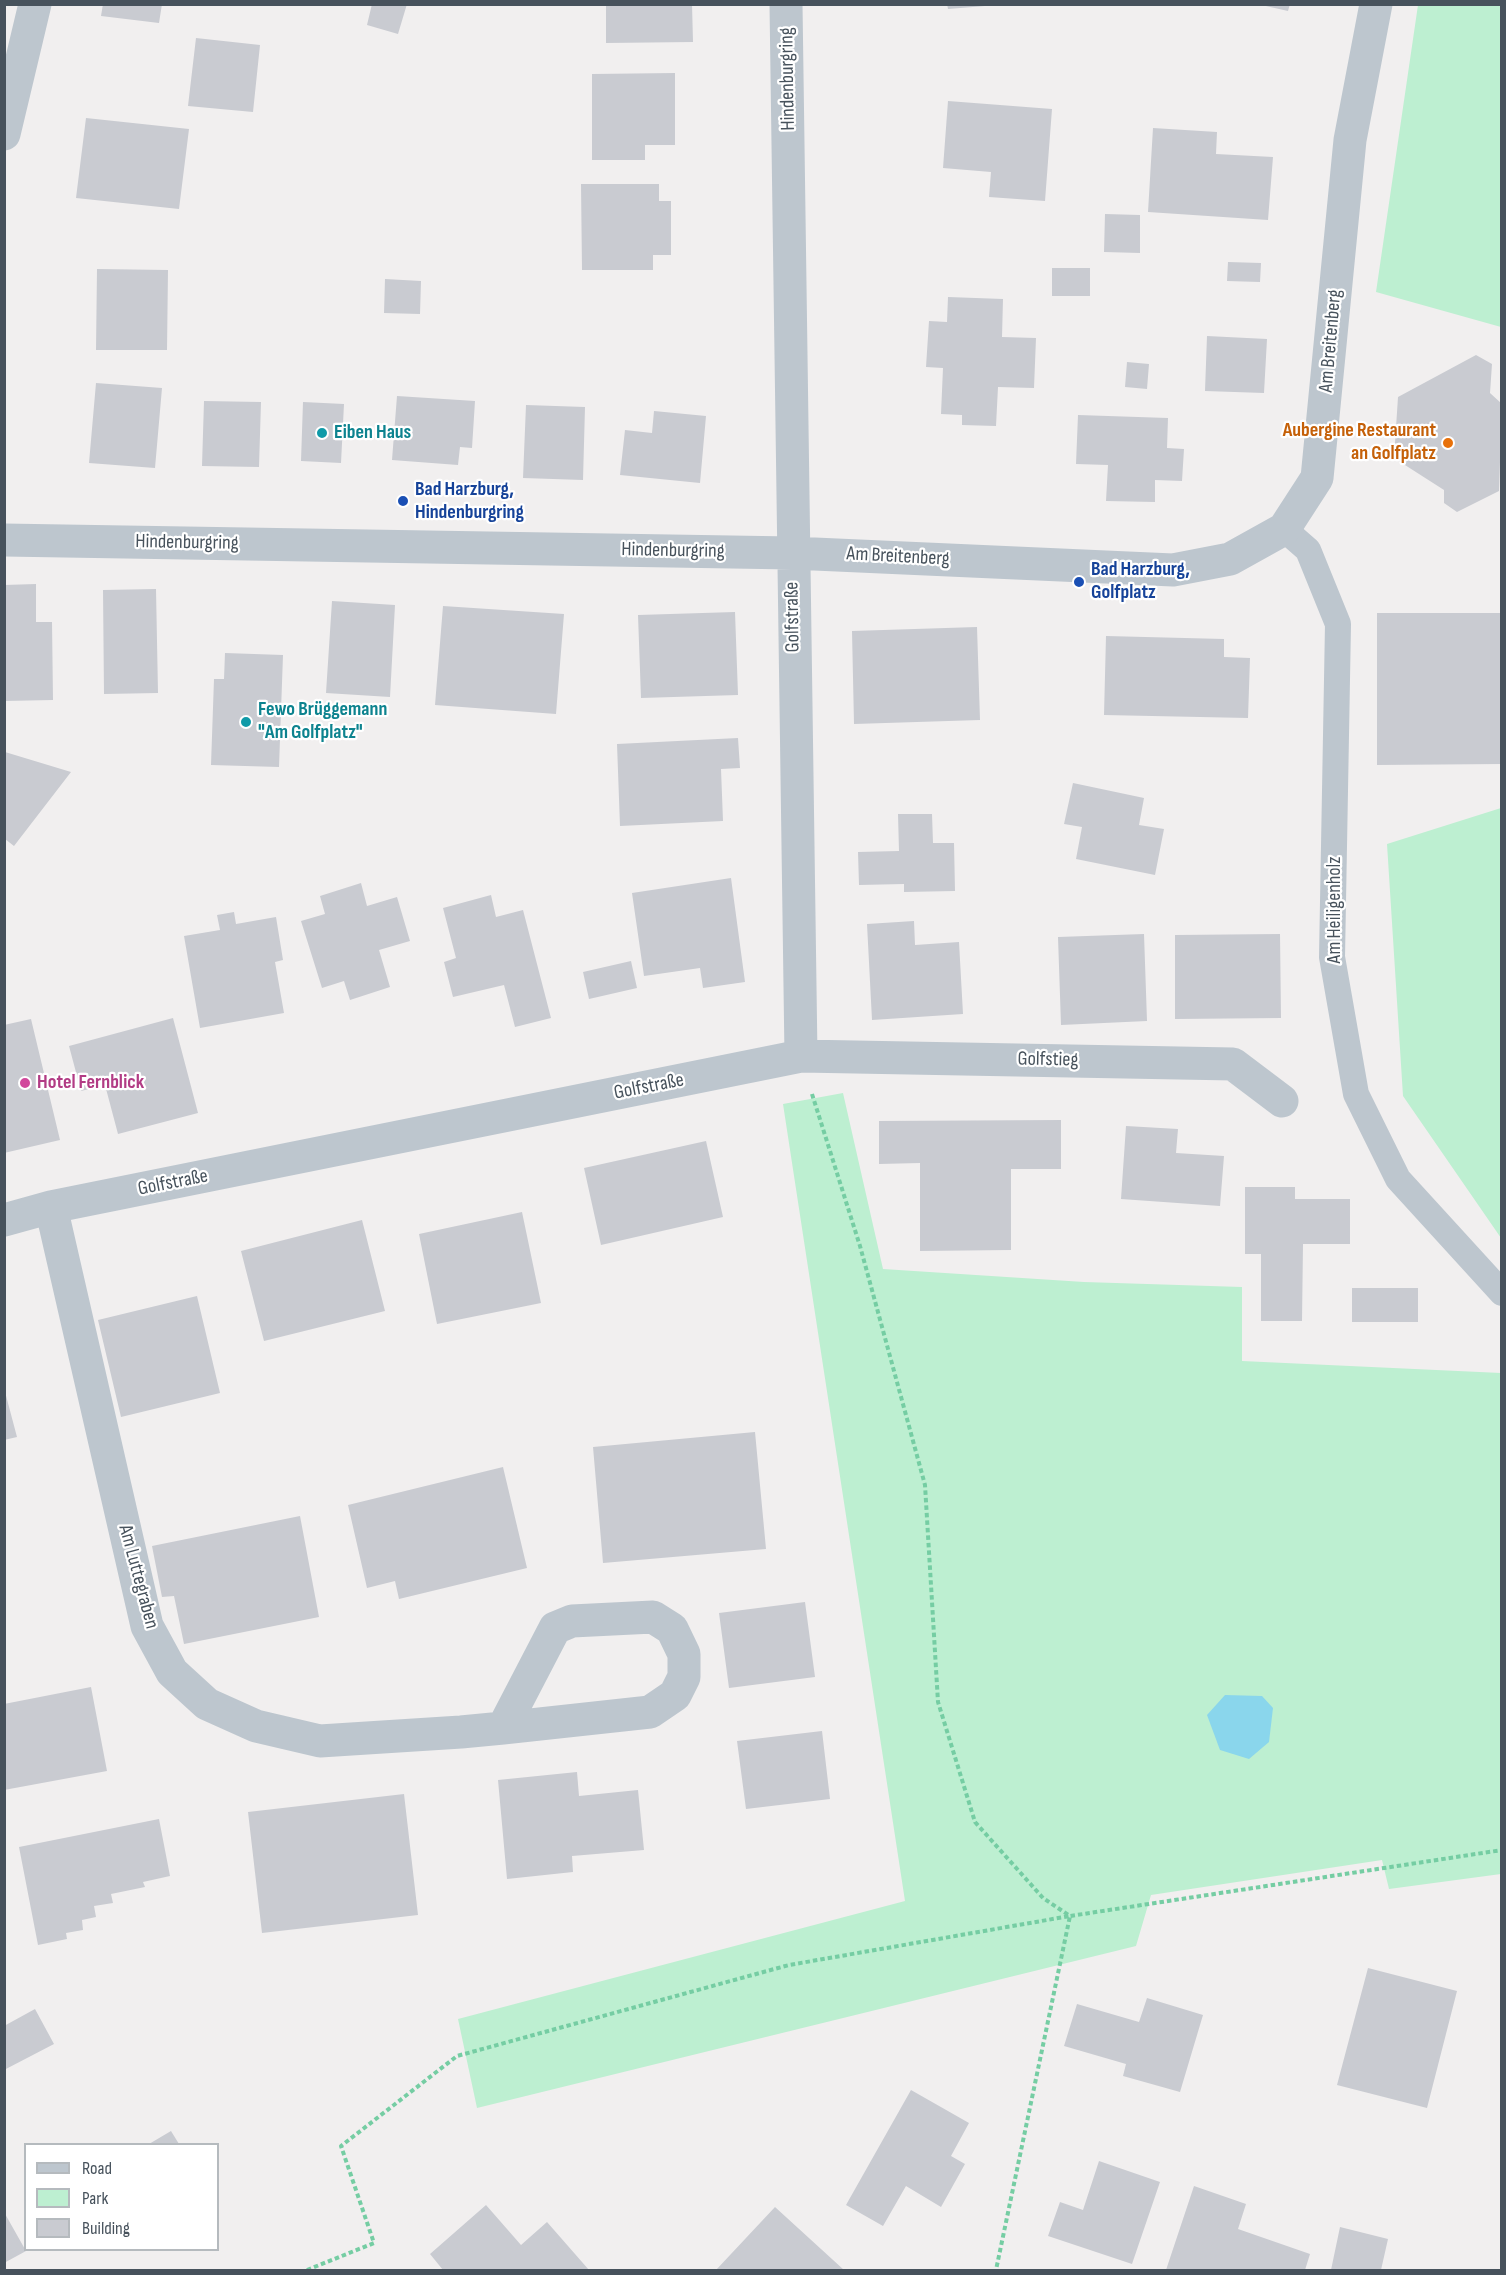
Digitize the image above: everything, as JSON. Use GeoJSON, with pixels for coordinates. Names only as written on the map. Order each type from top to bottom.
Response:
{"type":"FeatureCollection","features":[{"type":"Feature","properties":{"kind":"street"},"geometry":{"type":"LineString","coordinates":[[4,134],[35,4]]}},
{"type":"Feature","properties":{"kind":"street","name":"Hindenburgring"},"geometry":{"type":"LineString","coordinates":[[4,540],[792,553],[786,4]]}},
{"type":"Feature","properties":{"kind":"street","name":"Am Breitenberg"},"geometry":{"type":"LineString","coordinates":[[792,553],[1173,570],[1230,559],[1284,529],[1317,478],[1350,140],[1376,4]]}},
{"type":"Feature","properties":{"kind":"street","name":"Golfstraße"},"geometry":{"type":"LineString","coordinates":[[4,1220],[51,1207],[801,1056],[792,553]]}},
{"type":"Feature","properties":{"kind":"street","name":"Golfstieg"},"geometry":{"type":"LineString","coordinates":[[801,1056],[1233,1064],[1282,1101]]}},
{"type":"Feature","properties":{"kind":"street","name":"Am Luttegraben"},"geometry":{"type":"LineString","coordinates":[[51,1207],[147,1626],[172,1672],[207,1704],[256,1726],[320,1741],[503,1728],[650,1712],[675,1695],[684,1677],[684,1654],[672,1629],[653,1617],[572,1621],[555,1628],[503,1728]]}},
{"type":"Feature","properties":{"kind":"lane","name":"Am Heiligenholz"},"geometry":{"type":"LineString","coordinates":[[1284,529],[1308,550],[1338,624],[1332,957],[1356,1094],[1398,1179],[1502,1293]]}},
{"type":"Feature","properties":{"kind":"path"},"geometry":{"type":"LineString","coordinates":[[801,1056],[860,1246],[925,1485],[938,1702],[975,1822],[1042,1898],[1070,1916]]}},
{"type":"Feature","properties":{"kind":"path"},"geometry":{"type":"LineString","coordinates":[[307,2271],[374,2243],[341,2146],[457,2056],[789,1965],[1070,1916],[1502,1850]]}},
{"type":"Feature","properties":{"kind":"path"},"geometry":{"type":"LineString","coordinates":[[996,2271],[1070,1916]]}},
{"type":"Feature","properties":{"kind":"green space"},"geometry":{"type":"Polygon","coordinates":[[[1418,5],[1501,5],[1501,327],[1376,292],[1418,5]]]}},
{"type":"Feature","properties":{"kind":"green space"},"geometry":{"type":"Polygon","coordinates":[[[1502,808],[1501,1238],[1403,1096],[1387,844],[1502,808]]]}},
{"type":"Feature","properties":{"kind":"green space"},"geometry":{"type":"Polygon","coordinates":[[[843,1093],[883,1269],[1084,1282],[1242,1287],[1242,1361],[1501,1373],[1501,1874],[1389,1889],[1382,1860],[1151,1895],[1136,1946],[477,2108],[458,2019],[905,1901],[783,1104],[843,1093]]]}},
{"type":"Feature","properties":{"kind":"water"},"geometry":{"type":"Polygon","coordinates":[[[1225,1695],[1262,1696],[1273,1708],[1269,1742],[1249,1759],[1220,1750],[1207,1715],[1225,1695]]]}},
{"type":"Feature","properties":{"kind":"building"},"geometry":{"type":"Polygon","coordinates":[[[103,4],[162,4],[159,23],[101,16],[103,4]]]}},
{"type":"Feature","properties":{"kind":"building"},"geometry":{"type":"Polygon","coordinates":[[[372,4],[407,4],[398,34],[367,25],[372,4]]]}},
{"type":"Feature","properties":{"kind":"building"},"geometry":{"type":"Polygon","coordinates":[[[606,4],[692,4],[693,42],[606,43],[606,4]]]}},
{"type":"Feature","properties":{"kind":"building"},"geometry":{"type":"Polygon","coordinates":[[[947,4],[985,4],[985,6],[948,9],[947,4]]]}},
{"type":"Feature","properties":{"kind":"building"},"geometry":{"type":"Polygon","coordinates":[[[1257,4],[1290,4],[1288,11],[1257,4]]]}},
{"type":"Feature","properties":{"kind":"building"},"geometry":{"type":"Polygon","coordinates":[[[196,38],[260,45],[253,112],[188,106],[196,38]]]}},
{"type":"Feature","properties":{"kind":"building"},"geometry":{"type":"Polygon","coordinates":[[[675,73],[675,145],[645,145],[645,160],[592,160],[592,74],[675,73]]]}},
{"type":"Feature","properties":{"kind":"building"},"geometry":{"type":"Polygon","coordinates":[[[948,101],[1052,109],[1045,201],[989,197],[991,172],[943,168],[948,101]]]}},
{"type":"Feature","properties":{"kind":"building"},"geometry":{"type":"Polygon","coordinates":[[[86,118],[189,129],[179,209],[76,198],[86,118]]]}},
{"type":"Feature","properties":{"kind":"building"},"geometry":{"type":"Polygon","coordinates":[[[1153,128],[1217,132],[1216,154],[1273,157],[1268,220],[1148,212],[1153,128]]]}},
{"type":"Feature","properties":{"kind":"building"},"geometry":{"type":"Polygon","coordinates":[[[581,184],[659,184],[659,201],[671,201],[671,255],[653,255],[653,270],[582,270],[581,184]]]}},
{"type":"Feature","properties":{"kind":"building"},"geometry":{"type":"Polygon","coordinates":[[[1105,214],[1140,215],[1140,253],[1104,252],[1105,214]]]}},
{"type":"Feature","properties":{"kind":"building"},"geometry":{"type":"Polygon","coordinates":[[[1228,262],[1261,263],[1260,282],[1227,281],[1228,262]]]}},
{"type":"Feature","properties":{"kind":"building"},"geometry":{"type":"Polygon","coordinates":[[[1052,268],[1090,268],[1090,296],[1052,296],[1052,268]]]}},
{"type":"Feature","properties":{"kind":"building"},"geometry":{"type":"Polygon","coordinates":[[[97,269],[168,270],[167,350],[96,350],[97,269]]]}},
{"type":"Feature","properties":{"kind":"building"},"geometry":{"type":"Polygon","coordinates":[[[385,279],[421,281],[420,314],[384,313],[385,279]]]}},
{"type":"Feature","properties":{"kind":"building"},"geometry":{"type":"Polygon","coordinates":[[[948,297],[1003,299],[1002,337],[1036,338],[1034,388],[998,387],[996,426],[962,425],[962,415],[941,414],[943,368],[926,367],[929,321],[947,322],[948,297]]]}},
{"type":"Feature","properties":{"kind":"building"},"geometry":{"type":"Polygon","coordinates":[[[1207,336],[1267,339],[1264,393],[1205,391],[1207,336]]]}},
{"type":"Feature","properties":{"kind":"building","name":"Aubergine Restaurant an Golfplatz"},"geometry":{"type":"Polygon","coordinates":[[[1476,355],[1492,364],[1490,393],[1502,404],[1499,491],[1457,512],[1444,503],[1444,490],[1394,458],[1398,397],[1476,355]]]}},
{"type":"Feature","properties":{"kind":"building"},"geometry":{"type":"Polygon","coordinates":[[[1127,362],[1149,364],[1147,389],[1125,387],[1127,362]]]}},
{"type":"Feature","properties":{"kind":"building"},"geometry":{"type":"Polygon","coordinates":[[[96,383],[162,388],[155,468],[89,463],[96,383]]]}},
{"type":"Feature","properties":{"kind":"building"},"geometry":{"type":"Polygon","coordinates":[[[397,396],[475,401],[472,448],[460,447],[458,465],[392,460],[397,396]]]}},
{"type":"Feature","properties":{"kind":"building"},"geometry":{"type":"Polygon","coordinates":[[[204,401],[261,402],[259,467],[202,466],[204,401]]]}},
{"type":"Feature","properties":{"kind":"building","name":"Eiben Haus"},"geometry":{"type":"Polygon","coordinates":[[[303,402],[344,404],[341,463],[301,461],[303,402]]]}},
{"type":"Feature","properties":{"kind":"building"},"geometry":{"type":"Polygon","coordinates":[[[526,405],[585,407],[583,480],[523,478],[526,405]]]}},
{"type":"Feature","properties":{"kind":"building"},"geometry":{"type":"Polygon","coordinates":[[[654,411],[706,416],[700,483],[620,475],[625,430],[652,433],[654,411]]]}},
{"type":"Feature","properties":{"kind":"building"},"geometry":{"type":"Polygon","coordinates":[[[1078,415],[1168,418],[1167,448],[1184,449],[1182,481],[1155,480],[1155,502],[1106,501],[1108,465],[1076,464],[1078,415]]]}},
{"type":"Feature","properties":{"kind":"building"},"geometry":{"type":"Polygon","coordinates":[[[36,584],[36,622],[52,622],[53,700],[4,701],[4,585],[36,584]]]}},
{"type":"Feature","properties":{"kind":"building"},"geometry":{"type":"Polygon","coordinates":[[[156,589],[158,693],[104,694],[103,590],[156,589]]]}},
{"type":"Feature","properties":{"kind":"building"},"geometry":{"type":"Polygon","coordinates":[[[332,601],[395,605],[390,697],[326,693],[332,601]]]}},
{"type":"Feature","properties":{"kind":"building"},"geometry":{"type":"Polygon","coordinates":[[[443,606],[564,614],[556,714],[435,705],[443,606]]]}},
{"type":"Feature","properties":{"kind":"building"},"geometry":{"type":"Polygon","coordinates":[[[735,612],[738,695],[641,698],[638,615],[735,612]]]}},
{"type":"Feature","properties":{"kind":"building"},"geometry":{"type":"Polygon","coordinates":[[[1377,613],[1502,613],[1502,764],[1377,765],[1377,613]]]}},
{"type":"Feature","properties":{"kind":"building"},"geometry":{"type":"Polygon","coordinates":[[[977,627],[980,720],[854,724],[852,631],[977,627]]]}},
{"type":"Feature","properties":{"kind":"building"},"geometry":{"type":"Polygon","coordinates":[[[1106,636],[1224,639],[1224,657],[1250,658],[1248,718],[1104,715],[1106,636]]]}},
{"type":"Feature","properties":{"kind":"building","name":"Fewo Brüggemann \"Am Golfplatz\""},"geometry":{"type":"Polygon","coordinates":[[[225,653],[283,655],[279,767],[211,765],[214,679],[224,679],[225,653]]]}},
{"type":"Feature","properties":{"kind":"building"},"geometry":{"type":"Polygon","coordinates":[[[738,738],[740,768],[721,769],[723,821],[620,826],[617,744],[738,738]]]}},
{"type":"Feature","properties":{"kind":"building"},"geometry":{"type":"Polygon","coordinates":[[[5,752],[71,772],[14,846],[5,839],[5,752]]]}},
{"type":"Feature","properties":{"kind":"building"},"geometry":{"type":"Polygon","coordinates":[[[1073,783],[1144,798],[1139,825],[1164,829],[1155,875],[1076,859],[1082,827],[1064,824],[1073,783]]]}},
{"type":"Feature","properties":{"kind":"building"},"geometry":{"type":"Polygon","coordinates":[[[898,814],[932,814],[933,843],[954,843],[955,891],[904,892],[904,884],[859,885],[858,852],[899,851],[898,814]]]}},
{"type":"Feature","properties":{"kind":"building"},"geometry":{"type":"Polygon","coordinates":[[[731,878],[745,982],[703,988],[700,968],[644,976],[632,893],[731,878]]]}},
{"type":"Feature","properties":{"kind":"building"},"geometry":{"type":"Polygon","coordinates":[[[361,883],[367,906],[397,897],[410,941],[379,950],[390,987],[350,1000],[344,981],[322,988],[301,921],[325,914],[320,896],[361,883]]]}},
{"type":"Feature","properties":{"kind":"building"},"geometry":{"type":"Polygon","coordinates":[[[491,895],[496,917],[523,910],[551,1018],[515,1027],[504,985],[453,997],[444,962],[456,958],[443,908],[491,895]]]}},
{"type":"Feature","properties":{"kind":"building"},"geometry":{"type":"Polygon","coordinates":[[[234,912],[236,924],[276,917],[283,960],[275,962],[284,1013],[200,1028],[184,936],[220,930],[217,915],[234,912]]]}},
{"type":"Feature","properties":{"kind":"building"},"geometry":{"type":"Polygon","coordinates":[[[914,921],[915,945],[959,942],[963,1014],[872,1020],[867,924],[914,921]]]}},
{"type":"Feature","properties":{"kind":"building"},"geometry":{"type":"Polygon","coordinates":[[[1144,934],[1147,1021],[1061,1025],[1058,937],[1144,934]]]}},
{"type":"Feature","properties":{"kind":"building"},"geometry":{"type":"Polygon","coordinates":[[[1280,934],[1281,1018],[1175,1019],[1175,935],[1280,934]]]}},
{"type":"Feature","properties":{"kind":"building"},"geometry":{"type":"Polygon","coordinates":[[[631,961],[637,988],[589,999],[583,972],[631,961]]]}},
{"type":"Feature","properties":{"kind":"building"},"geometry":{"type":"Polygon","coordinates":[[[173,1018],[198,1113],[118,1134],[105,1085],[81,1091],[69,1046],[173,1018]]]}},
{"type":"Feature","properties":{"kind":"building","name":"Hotel Fernblick"},"geometry":{"type":"Polygon","coordinates":[[[31,1019],[60,1140],[4,1153],[4,1025],[31,1019]]]}},
{"type":"Feature","properties":{"kind":"building"},"geometry":{"type":"Polygon","coordinates":[[[1061,1120],[1061,1169],[1011,1169],[1011,1250],[920,1251],[920,1163],[879,1164],[879,1121],[1061,1120]]]}},
{"type":"Feature","properties":{"kind":"building"},"geometry":{"type":"Polygon","coordinates":[[[1126,1126],[1178,1129],[1176,1153],[1224,1156],[1220,1206],[1121,1199],[1126,1126]]]}},
{"type":"Feature","properties":{"kind":"building"},"geometry":{"type":"Polygon","coordinates":[[[706,1141],[723,1217],[601,1245],[584,1168],[706,1141]]]}},
{"type":"Feature","properties":{"kind":"building"},"geometry":{"type":"Polygon","coordinates":[[[1245,1187],[1295,1187],[1295,1199],[1350,1199],[1350,1244],[1303,1244],[1302,1321],[1261,1321],[1261,1254],[1245,1254],[1245,1187]]]}},
{"type":"Feature","properties":{"kind":"building"},"geometry":{"type":"Polygon","coordinates":[[[522,1212],[541,1303],[437,1324],[419,1234],[522,1212]]]}},
{"type":"Feature","properties":{"kind":"building"},"geometry":{"type":"Polygon","coordinates":[[[362,1220],[385,1311],[264,1341],[241,1251],[362,1220]]]}},
{"type":"Feature","properties":{"kind":"building"},"geometry":{"type":"Polygon","coordinates":[[[1352,1288],[1418,1288],[1418,1322],[1352,1322],[1352,1288]]]}},
{"type":"Feature","properties":{"kind":"building"},"geometry":{"type":"Polygon","coordinates":[[[197,1296],[220,1393],[121,1417],[98,1320],[197,1296]]]}},
{"type":"Feature","properties":{"kind":"building"},"geometry":{"type":"Polygon","coordinates":[[[4,1388],[17,1437],[4,1440],[4,1388]]]}},
{"type":"Feature","properties":{"kind":"building"},"geometry":{"type":"Polygon","coordinates":[[[755,1432],[766,1549],[603,1563],[593,1447],[755,1432]]]}},
{"type":"Feature","properties":{"kind":"building"},"geometry":{"type":"Polygon","coordinates":[[[503,1467],[527,1568],[399,1599],[395,1581],[367,1588],[348,1505],[503,1467]]]}},
{"type":"Feature","properties":{"kind":"building"},"geometry":{"type":"Polygon","coordinates":[[[300,1516],[319,1617],[184,1644],[174,1596],[162,1597],[152,1546],[300,1516]]]}},
{"type":"Feature","properties":{"kind":"building"},"geometry":{"type":"Polygon","coordinates":[[[805,1602],[815,1677],[729,1688],[719,1613],[805,1602]]]}},
{"type":"Feature","properties":{"kind":"building"},"geometry":{"type":"Polygon","coordinates":[[[91,1687],[107,1771],[4,1790],[4,1704],[91,1687]]]}},
{"type":"Feature","properties":{"kind":"building"},"geometry":{"type":"Polygon","coordinates":[[[822,1731],[830,1799],[746,1809],[737,1741],[822,1731]]]}},
{"type":"Feature","properties":{"kind":"building"},"geometry":{"type":"Polygon","coordinates":[[[577,1772],[579,1796],[638,1790],[644,1850],[572,1856],[573,1872],[507,1879],[498,1780],[577,1772]]]}},
{"type":"Feature","properties":{"kind":"building"},"geometry":{"type":"Polygon","coordinates":[[[404,1794],[418,1915],[262,1933],[248,1812],[404,1794]]]}},
{"type":"Feature","properties":{"kind":"building"},"geometry":{"type":"Polygon","coordinates":[[[159,1819],[170,1876],[143,1882],[145,1887],[111,1894],[113,1903],[94,1906],[96,1917],[82,1920],[83,1930],[66,1933],[67,1939],[38,1945],[19,1847],[159,1819]]]}},
{"type":"Feature","properties":{"kind":"building"},"geometry":{"type":"Polygon","coordinates":[[[1368,1968],[1457,1991],[1427,2108],[1337,2085],[1368,1968]]]}},
{"type":"Feature","properties":{"kind":"building"},"geometry":{"type":"Polygon","coordinates":[[[1147,1998],[1203,2015],[1180,2092],[1123,2076],[1126,2064],[1064,2046],[1077,2004],[1139,2022],[1147,1998]]]}},
{"type":"Feature","properties":{"kind":"building"},"geometry":{"type":"Polygon","coordinates":[[[35,2009],[54,2044],[4,2070],[4,2026],[35,2009]]]}},
{"type":"Feature","properties":{"kind":"building"},"geometry":{"type":"Polygon","coordinates":[[[911,2090],[969,2123],[951,2156],[965,2164],[941,2207],[906,2186],[883,2226],[846,2205],[911,2090]]]}},
{"type":"Feature","properties":{"kind":"building"},"geometry":{"type":"Polygon","coordinates":[[[171,2131],[178,2143],[151,2143],[171,2131]]]}},
{"type":"Feature","properties":{"kind":"building"},"geometry":{"type":"Polygon","coordinates":[[[1099,2161],[1160,2182],[1132,2264],[1048,2236],[1060,2202],[1083,2210],[1099,2161]]]}},
{"type":"Feature","properties":{"kind":"building"},"geometry":{"type":"Polygon","coordinates":[[[1194,2186],[1246,2204],[1238,2229],[1310,2254],[1305,2270],[1166,2270],[1194,2186]]]}},
{"type":"Feature","properties":{"kind":"building"},"geometry":{"type":"Polygon","coordinates":[[[486,2205],[521,2245],[547,2222],[589,2270],[443,2270],[430,2254],[486,2205]]]}},
{"type":"Feature","properties":{"kind":"building"},"geometry":{"type":"Polygon","coordinates":[[[775,2207],[844,2270],[716,2270],[775,2207]]]}},
{"type":"Feature","properties":{"kind":"building"},"geometry":{"type":"Polygon","coordinates":[[[4,2212],[26,2251],[4,2263],[4,2212]]]}},
{"type":"Feature","properties":{"kind":"building"},"geometry":{"type":"Polygon","coordinates":[[[1340,2227],[1388,2239],[1381,2270],[1331,2270],[1340,2227]]]}},
{"type":"Feature","properties":{"kind":"place","name":"Eiben Haus"},"geometry":{"type":"Point","coordinates":[322,433]}},
{"type":"Feature","properties":{"kind":"place","name":"Aubergine Restaurant an Golfplatz"},"geometry":{"type":"Point","coordinates":[1448,443]}},
{"type":"Feature","properties":{"kind":"place","name":"Bad Harzburg, Hindenburgring"},"geometry":{"type":"Point","coordinates":[403,501]}},
{"type":"Feature","properties":{"kind":"place","name":"Bad Harzburg, Golfplatz"},"geometry":{"type":"Point","coordinates":[1079,582]}},
{"type":"Feature","properties":{"kind":"place","name":"Fewo Brüggemann \"Am Golfplatz\""},"geometry":{"type":"Point","coordinates":[246,722]}},
{"type":"Feature","properties":{"kind":"place","name":"Hotel Fernblick"},"geometry":{"type":"Point","coordinates":[25,1083]}}]}
